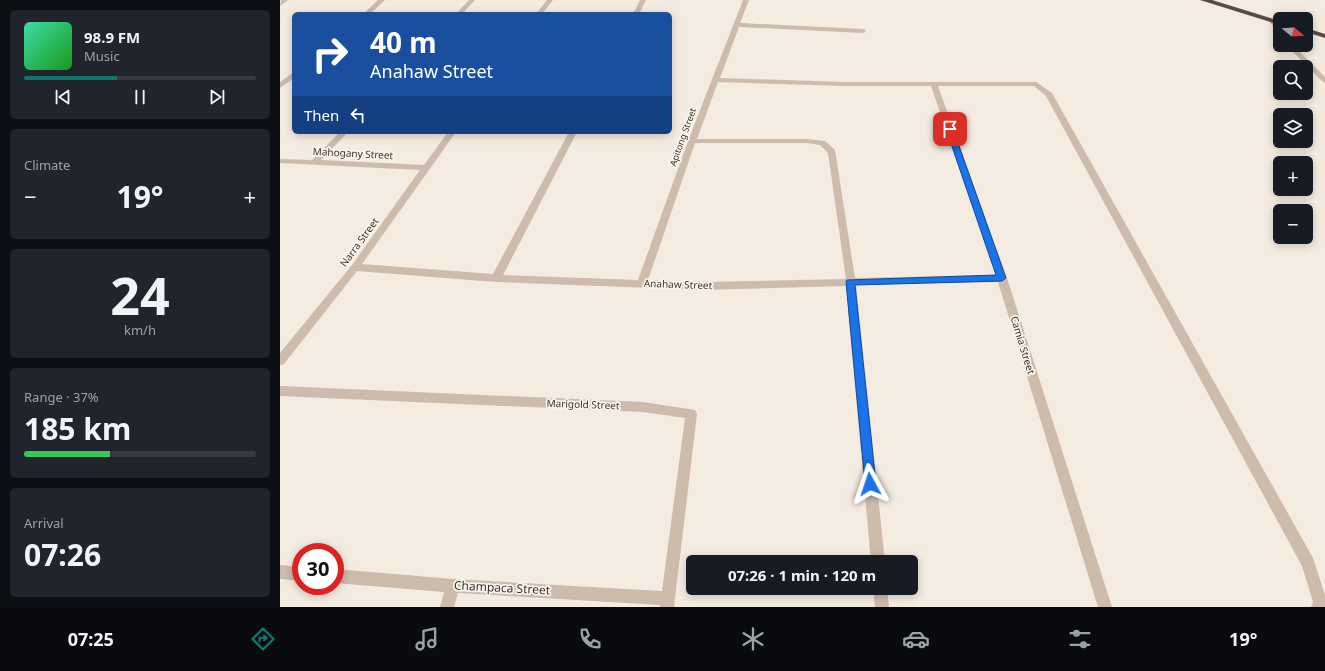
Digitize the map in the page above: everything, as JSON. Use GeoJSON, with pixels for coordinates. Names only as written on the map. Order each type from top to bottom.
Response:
{"type":"FeatureCollection","features":[{"type":"Feature","properties":{"kind":"highway"},"geometry":{"type":"LineString","coordinates":[[1204,0],[1273,20]]}},
{"type":"Feature","properties":{"kind":"highway"},"geometry":{"type":"LineString","coordinates":[[1313,32],[1325,36]]}},
{"type":"Feature","properties":{"kind":"street"},"geometry":{"type":"LineString","coordinates":[[280,4],[285,0]]}},
{"type":"Feature","properties":{"kind":"street"},"geometry":{"type":"LineString","coordinates":[[368,12],[382,0]]}},
{"type":"Feature","properties":{"kind":"street"},"geometry":{"type":"LineString","coordinates":[[461,12],[472,0]]}},
{"type":"Feature","properties":{"kind":"street"},"geometry":{"type":"LineString","coordinates":[[541,12],[550,0]]}},
{"type":"Feature","properties":{"kind":"street"},"geometry":{"type":"LineString","coordinates":[[637,12],[644,0]]}},
{"type":"Feature","properties":{"kind":"street","name":"Apitong Street"},"geometry":{"type":"LineString","coordinates":[[642,283],[692,141],[746,0]]}},
{"type":"Feature","properties":{"kind":"street"},"geometry":{"type":"LineString","coordinates":[[737,24],[863,31]]}},
{"type":"Feature","properties":{"kind":"street"},"geometry":{"type":"LineString","coordinates":[[1296,52],[1325,80]]}},
{"type":"Feature","properties":{"kind":"street"},"geometry":{"type":"LineString","coordinates":[[280,86],[292,76]]}},
{"type":"Feature","properties":{"kind":"street"},"geometry":{"type":"LineString","coordinates":[[715,80],[934,84],[1036,84],[1049,95],[1308,563],[1321,604],[1318,607]]}},
{"type":"Feature","properties":{"kind":"street","name":"Camia Street"},"geometry":{"type":"LineString","coordinates":[[934,84],[1002,278],[1105,607]]}},
{"type":"Feature","properties":{"kind":"street"},"geometry":{"type":"LineString","coordinates":[[314,163],[342,134]]}},
{"type":"Feature","properties":{"kind":"street","name":"Narra Street"},"geometry":{"type":"LineString","coordinates":[[280,361],[355,267],[450,134]]}},
{"type":"Feature","properties":{"kind":"street"},"geometry":{"type":"LineString","coordinates":[[496,278],[572,134]]}},
{"type":"Feature","properties":{"kind":"street"},"geometry":{"type":"LineString","coordinates":[[692,141],[807,140],[822,143],[832,152],[851,282],[877,555]]}},
{"type":"Feature","properties":{"kind":"street","name":"Mahogany Street"},"geometry":{"type":"LineString","coordinates":[[280,161],[425,168]]}},
{"type":"Feature","properties":{"kind":"street","name":"Anahaw Street"},"geometry":{"type":"LineString","coordinates":[[355,267],[496,278],[704,286],[1002,278]]}},
{"type":"Feature","properties":{"kind":"street","name":"Marigold Street"},"geometry":{"type":"LineString","coordinates":[[280,391],[643,407],[691,414],[668,602]]}},
{"type":"Feature","properties":{"kind":"street"},"geometry":{"type":"LineString","coordinates":[[280,572],[292,573]]}},
{"type":"Feature","properties":{"kind":"street","name":"Champaca Street"},"geometry":{"type":"LineString","coordinates":[[344,577],[668,602]]}},
{"type":"Feature","properties":{"kind":"street"},"geometry":{"type":"LineString","coordinates":[[447,607],[453,586]]}},
{"type":"Feature","properties":{"kind":"street"},"geometry":{"type":"LineString","coordinates":[[881,595],[882,607]]}},
{"type":"Feature","properties":{"kind":"route"},"geometry":{"type":"LineString","coordinates":[[870,484],[851,282],[1002,278],[950,129]]}}]}
